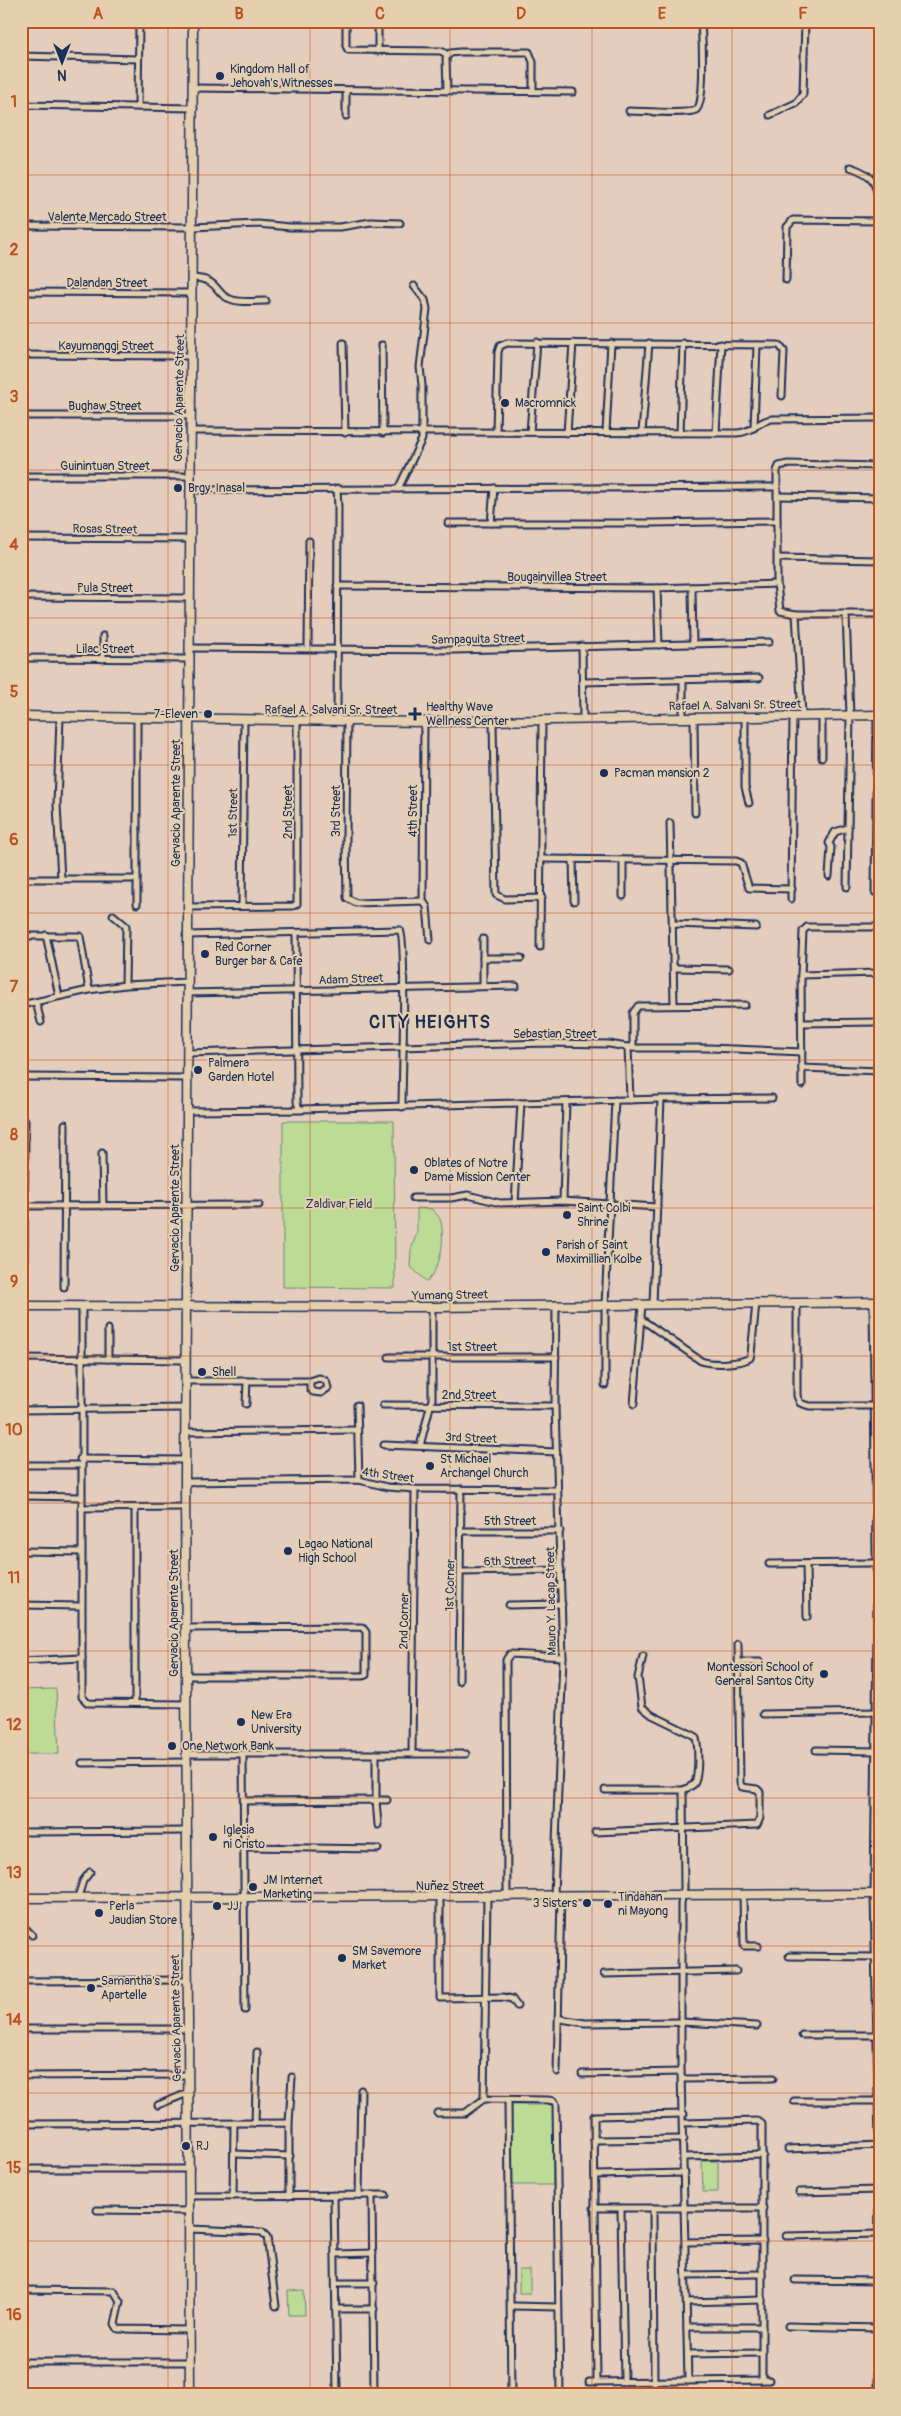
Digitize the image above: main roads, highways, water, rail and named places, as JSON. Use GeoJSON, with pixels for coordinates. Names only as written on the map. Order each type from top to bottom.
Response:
{"type":"FeatureCollection","features":[{"type":"Feature","properties":{"kind":"main road","name":"Gervacio Aparente Street"},"geometry":{"type":"LineString","coordinates":[[190,2395],[190,2169],[186,1898],[188,1758],[186,1704],[185,1360],[187,1204],[186,907],[194,108],[193,21]]}},
{"type":"Feature","properties":{"kind":"main road","name":"Rafael A. Salvani Sr. Street"},"geometry":{"type":"LineString","coordinates":[[21,716],[188,720],[424,722],[878,715]]}},
{"type":"Feature","properties":{"kind":"main road","name":"Yumang Street"},"geometry":{"type":"LineString","coordinates":[[21,1306],[432,1307],[876,1302]]}},
{"type":"Feature","properties":{"kind":"main road","name":"Nuñez Street"},"geometry":{"type":"LineString","coordinates":[[22,1898],[877,1894]]}},
{"type":"Feature","properties":{"kind":"place","name":"Kingdom Hall of Jehovah's Witnesses"},"geometry":{"type":"Point","coordinates":[220,76]}},
{"type":"Feature","properties":{"kind":"place","name":"Macromnick"},"geometry":{"type":"Point","coordinates":[505,403]}},
{"type":"Feature","properties":{"kind":"place","name":"Brgy. Inasal"},"geometry":{"type":"Point","coordinates":[178,488]}},
{"type":"Feature","properties":{"kind":"place","name":"7-Eleven"},"geometry":{"type":"Point","coordinates":[208,714]}},
{"type":"Feature","properties":{"kind":"place","name":"Healthy Wave Wellness Center"},"geometry":{"type":"Point","coordinates":[415,714]}},
{"type":"Feature","properties":{"kind":"place","name":"Pacman mansion 2"},"geometry":{"type":"Point","coordinates":[604,773]}},
{"type":"Feature","properties":{"kind":"place","name":"Red Corner Burger bar & Cafe"},"geometry":{"type":"Point","coordinates":[205,954]}},
{"type":"Feature","properties":{"kind":"place","name":"Palmera Garden Hotel"},"geometry":{"type":"Point","coordinates":[198,1070]}},
{"type":"Feature","properties":{"kind":"place","name":"Oblates of Notre Dame Mission Center"},"geometry":{"type":"Point","coordinates":[414,1170]}},
{"type":"Feature","properties":{"kind":"place","name":"Saint Colbi Shrine"},"geometry":{"type":"Point","coordinates":[567,1215]}},
{"type":"Feature","properties":{"kind":"place","name":"Parish of Saint Maximillian Kolbe"},"geometry":{"type":"Point","coordinates":[546,1252]}},
{"type":"Feature","properties":{"kind":"place","name":"Shell"},"geometry":{"type":"Point","coordinates":[202,1372]}},
{"type":"Feature","properties":{"kind":"place","name":"St Michael Archangel Church"},"geometry":{"type":"Point","coordinates":[430,1466]}},
{"type":"Feature","properties":{"kind":"place","name":"Lagao National High School"},"geometry":{"type":"Point","coordinates":[288,1551]}},
{"type":"Feature","properties":{"kind":"place","name":"Montessori School of General Santos City"},"geometry":{"type":"Point","coordinates":[824,1674]}},
{"type":"Feature","properties":{"kind":"place","name":"New Era University"},"geometry":{"type":"Point","coordinates":[241,1722]}},
{"type":"Feature","properties":{"kind":"place","name":"One Network Bank"},"geometry":{"type":"Point","coordinates":[172,1746]}},
{"type":"Feature","properties":{"kind":"place","name":"Iglesia ni Cristo"},"geometry":{"type":"Point","coordinates":[213,1837]}},
{"type":"Feature","properties":{"kind":"place","name":"JM Internet Marketing"},"geometry":{"type":"Point","coordinates":[253,1887]}},
{"type":"Feature","properties":{"kind":"place","name":"3 Sisters"},"geometry":{"type":"Point","coordinates":[587,1903]}},
{"type":"Feature","properties":{"kind":"place","name":"Tindahan ni Mayong"},"geometry":{"type":"Point","coordinates":[608,1904]}},
{"type":"Feature","properties":{"kind":"place","name":"JJ"},"geometry":{"type":"Point","coordinates":[217,1906]}},
{"type":"Feature","properties":{"kind":"place","name":"Perla Jaudian Store"},"geometry":{"type":"Point","coordinates":[99,1913]}},
{"type":"Feature","properties":{"kind":"place","name":"SM Savemore Market"},"geometry":{"type":"Point","coordinates":[342,1958]}},
{"type":"Feature","properties":{"kind":"place","name":"Samantha's Apartelle"},"geometry":{"type":"Point","coordinates":[91,1988]}},
{"type":"Feature","properties":{"kind":"place","name":"RJ"},"geometry":{"type":"Point","coordinates":[186,2146]}},
{"type":"Feature","properties":{"kind":"district","name":"CITY HEIGHTS"},"geometry":{"type":"Point","coordinates":[430,1022]}},
{"type":"Feature","properties":{"kind":"park label","name":"Zaldivar Field"},"geometry":{"type":"Point","coordinates":[339,1204]}}]}
